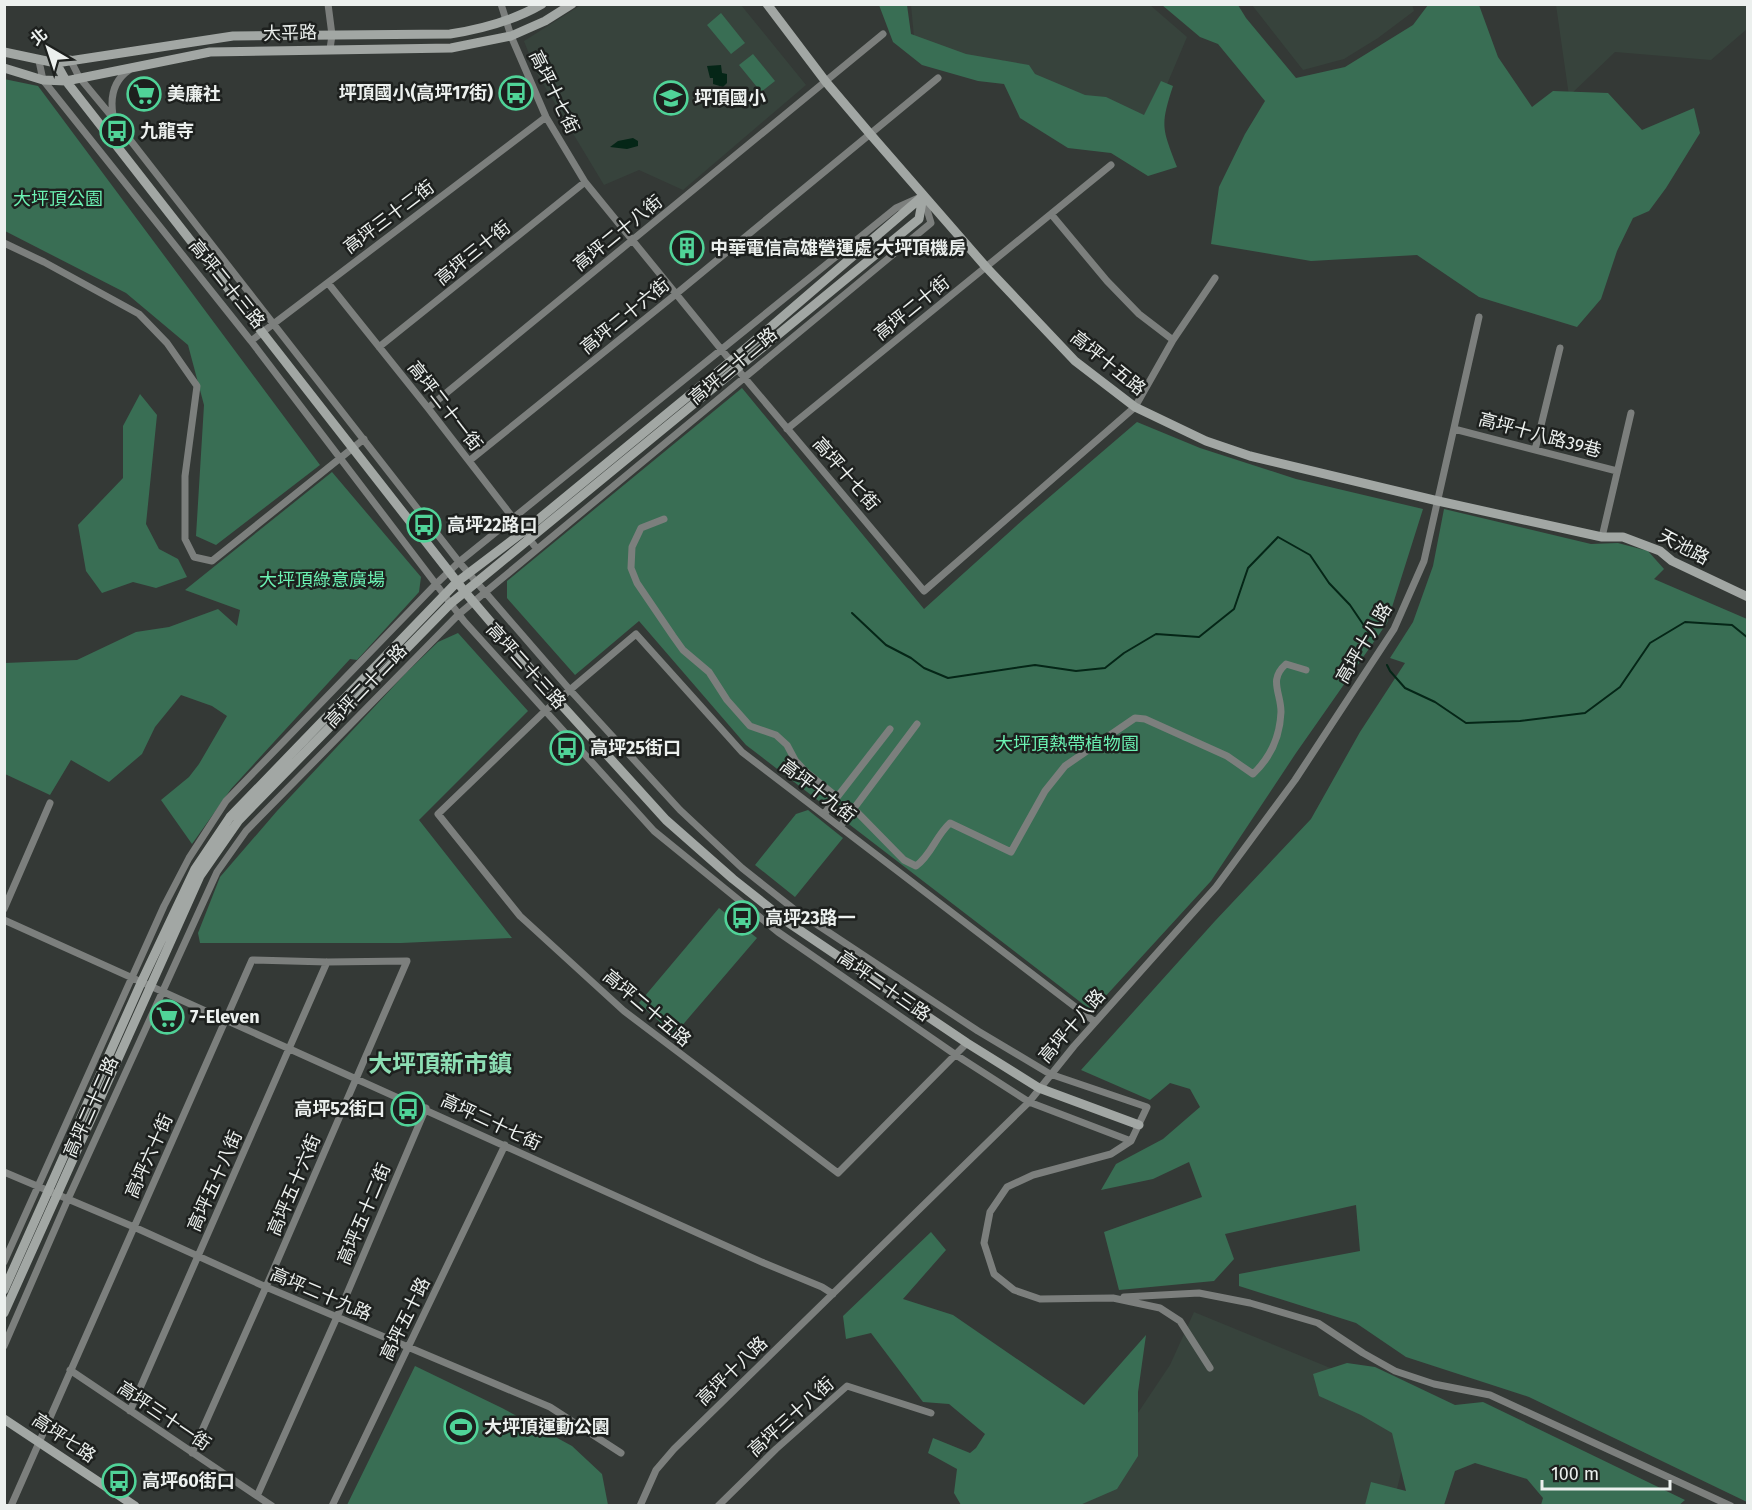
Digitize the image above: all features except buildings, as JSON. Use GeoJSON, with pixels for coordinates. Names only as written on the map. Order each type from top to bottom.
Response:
{"type":"FeatureCollection","features":[{"type":"Feature","properties":{"kind":"street"},"geometry":{"type":"LineString","coordinates":[[328,4],[332,35],[330,49]]}},
{"type":"Feature","properties":{"kind":"street","name":"高坪十七街"},"geometry":{"type":"LineString","coordinates":[[501,4],[511,36],[546,117],[585,182],[744,378],[924,591],[1135,407],[1173,340],[1215,278]]}},
{"type":"Feature","properties":{"kind":"street","name":"大平路"},"geometry":{"type":"LineString","coordinates":[[4,52],[56,63],[70,59],[233,36],[450,34],[507,21],[542,4]]}},
{"type":"Feature","properties":{"kind":"street","name":"大平路"},"geometry":{"type":"LineString","coordinates":[[4,68],[43,80],[66,81],[210,52],[451,48],[511,36],[545,21],[572,4]]}},
{"type":"Feature","properties":{"kind":"street","name":"高坪十五路"},"geometry":{"type":"LineString","coordinates":[[767,4],[826,82],[986,267],[1075,361],[1135,407],[1206,441],[1250,456],[1602,537]]}},
{"type":"Feature","properties":{"kind":"street","name":"高坪二十八街"},"geometry":{"type":"LineString","coordinates":[[428,408],[883,34]]}},
{"type":"Feature","properties":{"kind":"street","name":"高坪二十三路"},"geometry":{"type":"LineString","coordinates":[[56,63],[66,81],[473,602],[666,820],[733,879],[786,921],[967,1042],[1039,1088],[1139,1125],[1147,1107],[1050,1074],[978,1030],[805,917],[742,868],[680,810],[476,583],[80,77],[70,59]]}},
{"type":"Feature","properties":{"kind":"street","name":"高坪二十三路"},"geometry":{"type":"LineString","coordinates":[[39,60],[43,80],[251,341],[450,604],[654,831],[778,932],[956,1055],[1029,1102],[1131,1141]]}},
{"type":"Feature","properties":{"kind":"street"},"geometry":{"type":"LineString","coordinates":[[113,118],[112,94],[117,82],[135,66]]}},
{"type":"Feature","properties":{"kind":"street","name":"高坪二十六街"},"geometry":{"type":"LineString","coordinates":[[469,461],[938,78]]}},
{"type":"Feature","properties":{"kind":"street","name":"高坪三十二街"},"geometry":{"type":"LineString","coordinates":[[251,341],[546,117]]}},
{"type":"Feature","properties":{"kind":"street","name":"高坪二十街"},"geometry":{"type":"LineString","coordinates":[[787,429],[1112,165]]}},
{"type":"Feature","properties":{"kind":"street","name":"高坪三十街"},"geometry":{"type":"LineString","coordinates":[[379,347],[585,182]]}},
{"type":"Feature","properties":{"kind":"street","name":"高坪二十二路"},"geometry":{"type":"LineString","coordinates":[[4,1262],[164,906],[189,858],[226,801],[459,562],[896,208],[923,196]]}},
{"type":"Feature","properties":{"kind":"street","name":"高坪二十二路"},"geometry":{"type":"LineString","coordinates":[[4,1346],[59,1195],[141,983],[195,869],[230,817],[443,595],[468,572],[523,532],[731,361],[923,196]]}},
{"type":"Feature","properties":{"kind":"street","name":"高坪二十二路"},"geometry":{"type":"LineString","coordinates":[[4,1312],[59,1195],[200,876],[239,820],[450,604],[738,370],[919,219],[923,196]]}},
{"type":"Feature","properties":{"kind":"street","name":"高坪二十二路"},"geometry":{"type":"LineString","coordinates":[[4,1290],[59,1195],[161,991],[217,872],[246,831],[459,614],[931,223],[923,196]]}},
{"type":"Feature","properties":{"kind":"street"},"geometry":{"type":"LineString","coordinates":[[1051,214],[1139,314],[1173,340]]}},
{"type":"Feature","properties":{"kind":"street"},"geometry":{"type":"LineString","coordinates":[[4,243],[44,262],[138,314],[167,343],[197,386],[185,476],[185,539],[194,557],[212,561],[364,440]]}},
{"type":"Feature","properties":{"kind":"street","name":"高坪二十一街"},"geometry":{"type":"LineString","coordinates":[[328,282],[537,549]]}},
{"type":"Feature","properties":{"kind":"street","name":"高坪十八路"},"geometry":{"type":"LineString","coordinates":[[640,1506],[656,1470],[674,1449],[1029,1102],[1095,1022],[1216,887],[1295,780],[1394,629],[1424,561],[1479,317]]}},
{"type":"Feature","properties":{"kind":"street"},"geometry":{"type":"LineString","coordinates":[[1535,450],[1560,348]]}},
{"type":"Feature","properties":{"kind":"street"},"geometry":{"type":"LineString","coordinates":[[1602,537],[1631,413]]}},
{"type":"Feature","properties":{"kind":"street","name":"高坪十八路39巷"},"geometry":{"type":"LineString","coordinates":[[1454,429],[1617,471]]}},
{"type":"Feature","properties":{"kind":"street"},"geometry":{"type":"LineString","coordinates":[[664,519],[641,528],[632,547],[631,568],[637,583],[683,650],[709,672],[750,726],[776,735],[787,745],[795,760],[805,771],[837,797]]}},
{"type":"Feature","properties":{"kind":"street","name":"天池路"},"geometry":{"type":"LineString","coordinates":[[1602,537],[1623,537],[1660,551],[1672,561],[1748,597]]}},
{"type":"Feature","properties":{"kind":"street","name":"高坪十九街"},"geometry":{"type":"LineString","coordinates":[[545,711],[636,634],[742,752],[1095,1022]]}},
{"type":"Feature","properties":{"kind":"street"},"geometry":{"type":"LineString","coordinates":[[854,809],[904,860],[916,866],[927,858],[940,833],[950,823],[1011,852],[1045,791],[1065,766],[1135,718],[1145,718],[1227,756],[1253,774],[1270,756],[1278,736],[1281,710],[1276,685],[1278,671],[1286,664],[1306,670]]}},
{"type":"Feature","properties":{"kind":"street","name":"高坪二十五路"},"geometry":{"type":"LineString","coordinates":[[545,711],[438,814],[520,916],[624,1011],[838,1173],[967,1042]]}},
{"type":"Feature","properties":{"kind":"street"},"geometry":{"type":"LineString","coordinates":[[840,827],[917,724]]}},
{"type":"Feature","properties":{"kind":"street"},"geometry":{"type":"LineString","coordinates":[[824,814],[890,729]]}},
{"type":"Feature","properties":{"kind":"street"},"geometry":{"type":"LineString","coordinates":[[4,909],[50,802]]}},
{"type":"Feature","properties":{"kind":"street","name":"高坪二十七街"},"geometry":{"type":"LineString","coordinates":[[4,920],[426,1108],[833,1294]]}},
{"type":"Feature","properties":{"kind":"street","name":"高坪六十街"},"geometry":{"type":"LineString","coordinates":[[11,1506],[252,960],[407,961]]}},
{"type":"Feature","properties":{"kind":"street","name":"高坪五十六街"},"geometry":{"type":"LineString","coordinates":[[192,1453],[407,961]]}},
{"type":"Feature","properties":{"kind":"street","name":"高坪五十八街"},"geometry":{"type":"LineString","coordinates":[[130,1411],[327,962]]}},
{"type":"Feature","properties":{"kind":"street","name":"高坪五十二街"},"geometry":{"type":"LineString","coordinates":[[257,1496],[337,1317],[426,1108]]}},
{"type":"Feature","properties":{"kind":"street"},"geometry":{"type":"LineString","coordinates":[[1139,1125],[1131,1141],[1111,1154],[1034,1175],[1007,1186],[990,1212],[984,1244],[994,1274],[1014,1290],[1040,1299],[1199,1293],[1250,1303],[1318,1323],[1395,1371],[1434,1384],[1490,1395],[1731,1506]]}},
{"type":"Feature","properties":{"kind":"street","name":"高坪五十路"},"geometry":{"type":"LineString","coordinates":[[332,1506],[505,1145]]}},
{"type":"Feature","properties":{"kind":"street","name":"高坪二十九路"},"geometry":{"type":"LineString","coordinates":[[4,1172],[134,1227],[266,1287],[550,1407],[621,1453]]}},
{"type":"Feature","properties":{"kind":"street"},"geometry":{"type":"LineString","coordinates":[[1113,1298],[1160,1308],[1180,1321],[1210,1368]]}},
{"type":"Feature","properties":{"kind":"street","name":"高坪三十一街"},"geometry":{"type":"LineString","coordinates":[[70,1370],[272,1506]]}},
{"type":"Feature","properties":{"kind":"street","name":"高坪三十八街"},"geometry":{"type":"LineString","coordinates":[[718,1506],[776,1449],[847,1386],[931,1413]]}},
{"type":"Feature","properties":{"kind":"street","name":"高坪七路"},"geometry":{"type":"LineString","coordinates":[[4,1419],[135,1506]]}},
{"type":"Feature","properties":{"kind":"shaded area"},"geometry":{"type":"Polygon","coordinates":[[[1412,4],[1414,11],[1378,38],[1344,59],[1303,70],[1252,5],[1412,4]]]}},
{"type":"Feature","properties":{"kind":"shaded area","name":"坪頂國小"},"geometry":{"type":"Polygon","coordinates":[[[581,5],[741,5],[806,85],[683,190],[639,170],[604,185],[536,72],[524,41],[581,5]]]}},
{"type":"Feature","properties":{"kind":"shaded area"},"geometry":{"type":"Polygon","coordinates":[[[911,5],[1150,5],[1187,37],[1149,127],[1017,74],[1003,60],[978,61],[914,37],[911,5]]]}},
{"type":"Feature","properties":{"kind":"shaded area"},"geometry":{"type":"Polygon","coordinates":[[[1556,5],[1747,5],[1747,29],[1711,60],[1615,52],[1569,96],[1556,5]]]}},
{"type":"Feature","properties":{"kind":"shaded area"},"geometry":{"type":"Polygon","coordinates":[[[721,65],[722,73],[727,74],[727,83],[723,87],[713,84],[713,78],[710,78],[707,66],[721,65]]]}},
{"type":"Feature","properties":{"kind":"shaded area"},"geometry":{"type":"Polygon","coordinates":[[[633,138],[638,141],[638,146],[627,149],[610,147],[618,141],[633,138]]]}},
{"type":"Feature","properties":{"kind":"shaded area"},"geometry":{"type":"Polygon","coordinates":[[[1194,1312],[1418,1404],[1393,1505],[1072,1506],[1085,1492],[1170,1365],[1194,1312]]]}},
{"type":"Feature","properties":{"kind":"green space"},"geometry":{"type":"Polygon","coordinates":[[[879,5],[907,5],[911,34],[966,54],[1029,65],[1035,74],[1085,95],[1106,97],[1144,115],[1161,81],[1173,86],[1164,127],[1177,167],[1148,176],[1111,153],[1068,148],[1020,118],[1004,84],[978,81],[922,65],[893,42],[879,5]]]}},
{"type":"Feature","properties":{"kind":"green space"},"geometry":{"type":"Polygon","coordinates":[[[1162,5],[1238,5],[1246,18],[1296,78],[1345,67],[1413,25],[1428,5],[1479,5],[1498,57],[1532,107],[1553,91],[1608,93],[1642,130],[1694,108],[1700,133],[1649,211],[1633,218],[1617,251],[1601,299],[1577,327],[1479,297],[1417,255],[1311,261],[1211,244],[1219,187],[1245,134],[1265,101],[1218,44],[1200,37],[1162,5]]]}},
{"type":"Feature","properties":{"kind":"green space"},"geometry":{"type":"Polygon","coordinates":[[[721,13],[745,43],[731,54],[707,25],[721,13]]]}},
{"type":"Feature","properties":{"kind":"green space"},"geometry":{"type":"Polygon","coordinates":[[[753,54],[775,81],[761,92],[739,65],[753,54]]]}},
{"type":"Feature","properties":{"kind":"green space","name":"大坪頂公園"},"geometry":{"type":"Polygon","coordinates":[[[4,79],[38,86],[320,465],[216,545],[196,536],[204,405],[188,345],[126,293],[5,231],[4,79]]]}},
{"type":"Feature","properties":{"kind":"green space","name":"大坪頂熱帶植物園"},"geometry":{"type":"Polygon","coordinates":[[[742,388],[924,609],[1137,422],[1200,448],[1296,479],[1423,509],[1387,623],[1296,753],[1211,881],[1092,1011],[746,745],[639,621],[575,675],[507,598],[507,581],[742,388]]]}},
{"type":"Feature","properties":{"kind":"green space"},"geometry":{"type":"Polygon","coordinates":[[[140,394],[157,415],[146,524],[159,549],[178,559],[187,577],[156,588],[133,582],[102,593],[86,571],[78,525],[123,478],[123,426],[140,394]]]}},
{"type":"Feature","properties":{"kind":"green space","name":"大坪頂綠意廣場"},"geometry":{"type":"Polygon","coordinates":[[[332,472],[421,577],[419,592],[357,660],[350,659],[231,789],[192,844],[161,800],[189,777],[227,716],[212,706],[181,695],[155,727],[142,754],[109,782],[71,760],[50,795],[5,774],[5,663],[77,660],[136,632],[169,627],[218,609],[237,626],[240,610],[185,590],[332,472]]]}},
{"type":"Feature","properties":{"kind":"green space"},"geometry":{"type":"Polygon","coordinates":[[[1444,509],[1591,544],[1618,543],[1648,551],[1664,569],[1654,579],[1747,619],[1747,1502],[1529,1397],[1406,1357],[1356,1323],[1239,1286],[1239,1274],[1360,1251],[1356,1205],[1225,1234],[1234,1259],[1214,1281],[1119,1290],[1104,1232],[1202,1197],[1189,1162],[1153,1179],[1101,1190],[1116,1164],[1163,1139],[1200,1107],[1190,1089],[1170,1083],[1150,1100],[1081,1070],[1215,921],[1311,819],[1360,732],[1405,663],[1390,658],[1413,622],[1433,566],[1444,509]]]}},
{"type":"Feature","properties":{"kind":"green space"},"geometry":{"type":"Polygon","coordinates":[[[458,633],[528,711],[419,820],[512,938],[401,943],[200,943],[198,933],[220,877],[277,811],[406,673],[438,642],[458,633]]]}},
{"type":"Feature","properties":{"kind":"green space"},"geometry":{"type":"Polygon","coordinates":[[[808,810],[843,838],[795,897],[755,865],[796,814],[808,810]]]}},
{"type":"Feature","properties":{"kind":"green space"},"geometry":{"type":"Polygon","coordinates":[[[719,908],[757,938],[674,1035],[639,1003],[719,908]]]}},
{"type":"Feature","properties":{"kind":"green space"},"geometry":{"type":"Polygon","coordinates":[[[931,1232],[946,1250],[903,1299],[953,1315],[1084,1405],[1146,1335],[1138,1392],[1138,1456],[1117,1489],[1080,1505],[961,1505],[954,1493],[957,1469],[928,1453],[933,1438],[970,1453],[985,1434],[949,1404],[923,1402],[871,1333],[846,1339],[843,1316],[931,1232]]]}},
{"type":"Feature","properties":{"kind":"green space"},"geometry":{"type":"Polygon","coordinates":[[[1347,1363],[1375,1367],[1455,1405],[1483,1402],[1685,1500],[1678,1506],[1541,1505],[1543,1498],[1527,1479],[1475,1463],[1455,1471],[1444,1505],[1365,1505],[1371,1482],[1406,1491],[1392,1433],[1361,1415],[1319,1396],[1313,1374],[1347,1363]]]}},
{"type":"Feature","properties":{"kind":"green space","name":"大坪頂運動公園"},"geometry":{"type":"Polygon","coordinates":[[[415,1366],[502,1408],[572,1446],[602,1474],[608,1505],[347,1505],[415,1366]]]}},
{"type":"Feature","properties":{"kind":"waterway"},"geometry":{"type":"LineString","coordinates":[[852,613],[886,645],[911,658],[924,668],[948,678],[1035,665],[1076,671],[1105,668],[1124,653],[1156,634],[1199,637],[1234,609],[1248,568],[1278,537],[1310,555],[1329,583],[1350,605],[1371,636]]}},
{"type":"Feature","properties":{"kind":"waterway"},"geometry":{"type":"LineString","coordinates":[[1387,665],[1405,688],[1435,702],[1466,723],[1520,721],[1585,713],[1620,687],[1650,643],[1685,622],[1732,625],[1748,638]]}},
{"type":"Feature","properties":{"kind":"place","name":"坪頂國小(高坪17街)"},"geometry":{"type":"Point","coordinates":[516,93]}},
{"type":"Feature","properties":{"kind":"place","name":"美廉社"},"geometry":{"type":"Point","coordinates":[144,94]}},
{"type":"Feature","properties":{"kind":"place","name":"坪頂國小"},"geometry":{"type":"Point","coordinates":[671,98]}},
{"type":"Feature","properties":{"kind":"place","name":"九龍寺"},"geometry":{"type":"Point","coordinates":[117,131]}},
{"type":"Feature","properties":{"kind":"place","name":"中華電信高雄營運處 大坪頂機房"},"geometry":{"type":"Point","coordinates":[687,248]}},
{"type":"Feature","properties":{"kind":"place","name":"高坪22路口"},"geometry":{"type":"Point","coordinates":[424,525]}},
{"type":"Feature","properties":{"kind":"place","name":"高坪25街口"},"geometry":{"type":"Point","coordinates":[567,748]}},
{"type":"Feature","properties":{"kind":"place","name":"高坪23路一"},"geometry":{"type":"Point","coordinates":[742,918]}},
{"type":"Feature","properties":{"kind":"place","name":"7-Eleven"},"geometry":{"type":"Point","coordinates":[167,1017]}},
{"type":"Feature","properties":{"kind":"place","name":"高坪52街口"},"geometry":{"type":"Point","coordinates":[408,1109]}},
{"type":"Feature","properties":{"kind":"place","name":"大坪頂運動公園"},"geometry":{"type":"Point","coordinates":[461,1427]}},
{"type":"Feature","properties":{"kind":"place","name":"高坪60街口"},"geometry":{"type":"Point","coordinates":[119,1481]}},
{"type":"Feature","properties":{"kind":"district","name":"大坪頂新市鎮"},"geometry":{"type":"Point","coordinates":[440,1064]}}]}
